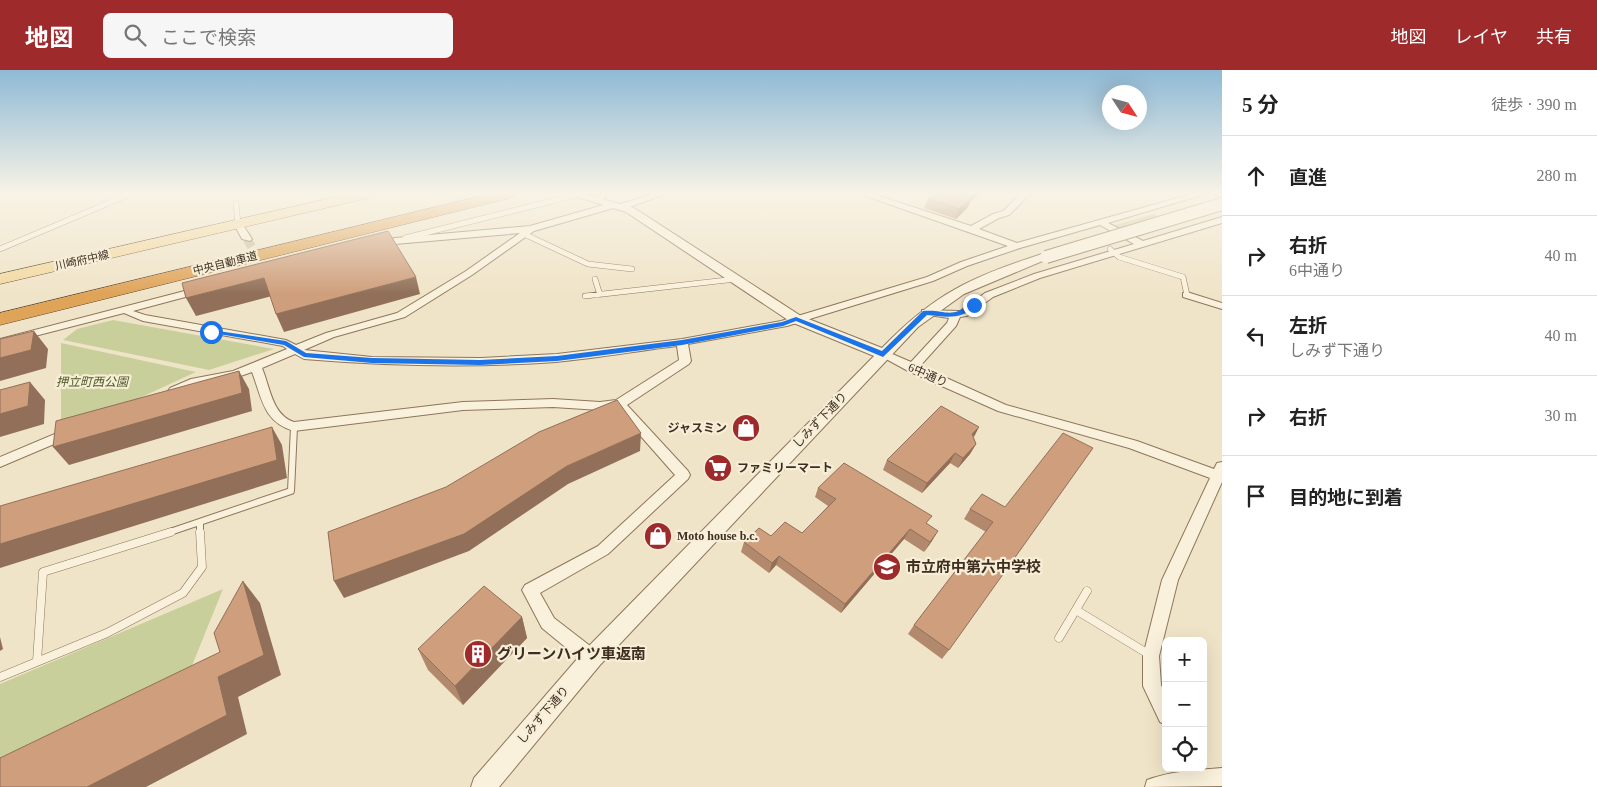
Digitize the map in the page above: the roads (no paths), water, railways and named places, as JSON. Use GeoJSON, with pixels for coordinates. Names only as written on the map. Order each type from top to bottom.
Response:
{"type":"FeatureCollection","features":[{"type":"Feature","properties":{"kind":"highway","name":"中央自動車道"},"geometry":{"type":"LineString","coordinates":[[0,306],[324,227]]}},
{"type":"Feature","properties":{"kind":"highway","name":"中央自動車道"},"geometry":{"type":"LineString","coordinates":[[0,319],[371,227]]}},
{"type":"Feature","properties":{"kind":"main road","name":"川崎府中線"},"geometry":{"type":"LineString","coordinates":[[0,279],[223,227]]}},
{"type":"Feature","properties":{"kind":"street"},"geometry":{"type":"LineString","coordinates":[[240,227],[247,239]]}},
{"type":"Feature","properties":{"kind":"street"},"geometry":{"type":"LineString","coordinates":[[368,248],[395,241],[527,232],[543,227]]}},
{"type":"Feature","properties":{"kind":"street","name":"6中通り"},"geometry":{"type":"LineString","coordinates":[[657,227],[796,319],[883,354],[1002,408],[1132,444],[1220,473]]}},
{"type":"Feature","properties":{"kind":"street"},"geometry":{"type":"LineString","coordinates":[[968,227],[1017,246]]}},
{"type":"Feature","properties":{"kind":"street"},"geometry":{"type":"LineString","coordinates":[[125,309],[143,318],[286,343],[304,355],[372,361],[480,362],[557,358],[682,342],[783,324],[930,279],[964,264],[1081,227]]}},
{"type":"Feature","properties":{"kind":"street"},"geometry":{"type":"LineString","coordinates":[[1110,227],[1143,245]]}},
{"type":"Feature","properties":{"kind":"street","name":"しみず下通り"},"geometry":{"type":"LineString","coordinates":[[483,787],[592,658],[883,354],[926,312],[951,294],[981,278],[1144,227]]}},
{"type":"Feature","properties":{"kind":"street"},"geometry":{"type":"LineString","coordinates":[[926,312],[955,316],[962,314],[1004,288],[1113,251],[1143,245],[1198,227]]}},
{"type":"Feature","properties":{"kind":"street"},"geometry":{"type":"LineString","coordinates":[[162,396],[195,382],[235,374],[330,336],[401,315],[469,273],[527,232]]}},
{"type":"Feature","properties":{"kind":"street"},"geometry":{"type":"LineString","coordinates":[[0,342],[210,287]]}},
{"type":"Feature","properties":{"kind":"street"},"geometry":{"type":"LineString","coordinates":[[1187,295],[1222,306]]}},
{"type":"Feature","properties":{"kind":"street"},"geometry":{"type":"LineString","coordinates":[[912,368],[952,324],[955,316]]}},
{"type":"Feature","properties":{"kind":"street"},"geometry":{"type":"LineString","coordinates":[[256,366],[274,418],[286,426],[294,427],[462,406],[553,403],[600,406],[619,404],[685,361],[682,342]]}},
{"type":"Feature","properties":{"kind":"street"},"geometry":{"type":"LineString","coordinates":[[592,658],[548,623],[530,590],[603,550],[683,475],[619,404]]}},
{"type":"Feature","properties":{"kind":"street"},"geometry":{"type":"LineString","coordinates":[[0,462],[32,447],[76,431]]}},
{"type":"Feature","properties":{"kind":"street"},"geometry":{"type":"LineString","coordinates":[[1162,707],[1152,686],[1152,656],[1170,580],[1220,473]]}},
{"type":"Feature","properties":{"kind":"street"},"geometry":{"type":"LineString","coordinates":[[1154,787],[1187,778],[1222,777]]}},
{"type":"Feature","properties":{"kind":"lane"},"geometry":{"type":"LineString","coordinates":[[0,248],[49,227]]}},
{"type":"Feature","properties":{"kind":"lane"},"geometry":{"type":"LineString","coordinates":[[395,241],[447,227]]}},
{"type":"Feature","properties":{"kind":"lane"},"geometry":{"type":"LineString","coordinates":[[527,232],[588,264],[632,269]]}},
{"type":"Feature","properties":{"kind":"lane"},"geometry":{"type":"LineString","coordinates":[[1113,251],[1119,257],[1183,277],[1187,295]]}},
{"type":"Feature","properties":{"kind":"lane"},"geometry":{"type":"LineString","coordinates":[[595,279],[600,295]]}},
{"type":"Feature","properties":{"kind":"lane"},"geometry":{"type":"LineString","coordinates":[[585,296],[738,279]]}},
{"type":"Feature","properties":{"kind":"lane"},"geometry":{"type":"LineString","coordinates":[[37,661],[43,572],[291,491],[294,427]]}},
{"type":"Feature","properties":{"kind":"lane"},"geometry":{"type":"LineString","coordinates":[[0,676],[107,633],[183,593],[202,567],[200,522]]}},
{"type":"Feature","properties":{"kind":"lane"},"geometry":{"type":"LineString","coordinates":[[1059,638],[1087,591]]}},
{"type":"Feature","properties":{"kind":"lane"},"geometry":{"type":"LineString","coordinates":[[1076,610],[1152,656]]}},
{"type":"Feature","properties":{"kind":"tunnel"},"geometry":{"type":"LineString","coordinates":[[247,239],[260,261]]}},
{"type":"Feature","properties":{"kind":"place","name":"ジャスミン"},"geometry":{"type":"Point","coordinates":[746,428]}},
{"type":"Feature","properties":{"kind":"place","name":"ファミリーマート"},"geometry":{"type":"Point","coordinates":[718,468]}},
{"type":"Feature","properties":{"kind":"place","name":"Moto house b.c."},"geometry":{"type":"Point","coordinates":[658,536]}},
{"type":"Feature","properties":{"kind":"place","name":"市立府中第六中学校"},"geometry":{"type":"Point","coordinates":[887,567]}},
{"type":"Feature","properties":{"kind":"place","name":"グリーンハイツ車返南"},"geometry":{"type":"Point","coordinates":[478,654]}},
{"type":"Feature","properties":{"kind":"park label","name":"押立町西公園"},"geometry":{"type":"Point","coordinates":[92,382]}}]}
